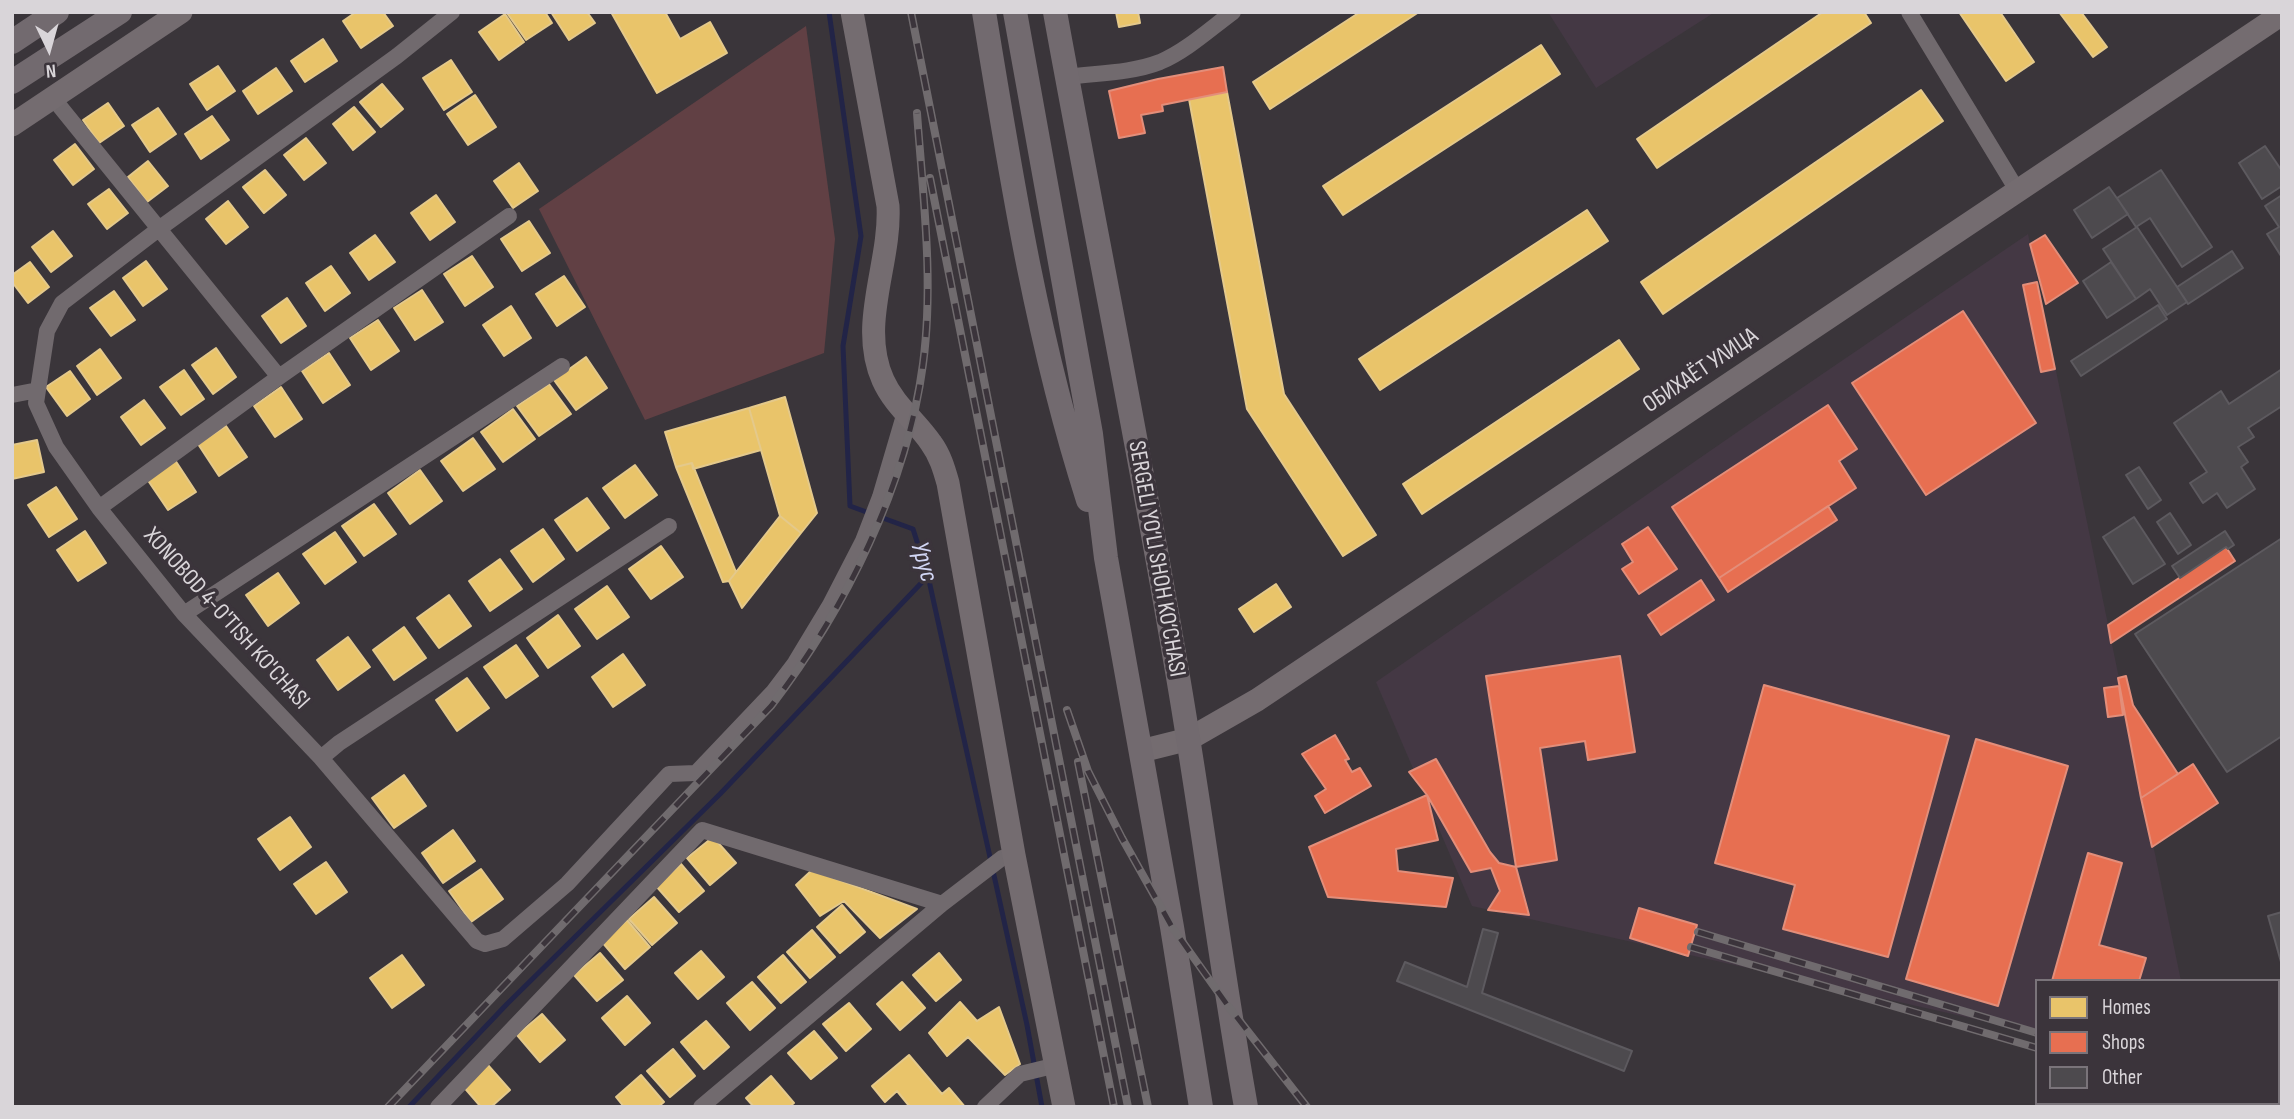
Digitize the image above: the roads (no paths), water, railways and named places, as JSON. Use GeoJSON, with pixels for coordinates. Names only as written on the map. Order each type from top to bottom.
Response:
{"type":"FeatureCollection","features":[{"type":"Feature","properties":{"kind":"main road"},"geometry":{"type":"LineString","coordinates":[[12,41],[57,12]]}},
{"type":"Feature","properties":{"kind":"main road"},"geometry":{"type":"LineString","coordinates":[[15,80],[120,12]]}},
{"type":"Feature","properties":{"kind":"main road"},"geometry":{"type":"LineString","coordinates":[[984,12],[1026,262],[1069,439],[1106,558]]}},
{"type":"Feature","properties":{"kind":"main road","name":"SERGELI YO‘LI SHOH KO‘CHASI"},"geometry":{"type":"LineString","coordinates":[[1015,12],[1091,434],[1106,558],[1201,1107]]}},
{"type":"Feature","properties":{"kind":"main road","name":"SERGELI YO‘LI SHOH KO‘CHASI"},"geometry":{"type":"LineString","coordinates":[[1055,12],[1189,739],[1228,1006],[1246,1107]]}},
{"type":"Feature","properties":{"kind":"street"},"geometry":{"type":"LineString","coordinates":[[12,125],[181,12]]}},
{"type":"Feature","properties":{"kind":"street","name":"XONOBOD 4-O'TISH KO'CHASI"},"geometry":{"type":"LineString","coordinates":[[452,12],[397,56],[160,228],[62,303],[47,331],[36,403],[56,447],[99,508],[184,614],[321,758],[477,941],[485,944],[503,939],[567,884],[668,774],[696,773],[773,692],[814,631],[863,541],[880,497],[905,412]]}},
{"type":"Feature","properties":{"kind":"street"},"geometry":{"type":"LineString","coordinates":[[852,12],[888,206],[889,228],[873,329],[874,350],[883,379],[905,412],[932,443],[948,483],[999,862],[1057,1065],[1064,1107]]}},
{"type":"Feature","properties":{"kind":"street"},"geometry":{"type":"LineString","coordinates":[[1067,76],[1159,62],[1178,52],[1233,12]]}},
{"type":"Feature","properties":{"kind":"street"},"geometry":{"type":"LineString","coordinates":[[1909,12],[2017,190]]}},
{"type":"Feature","properties":{"kind":"street","name":"ОБИХАЁТ УЛИЦА"},"geometry":{"type":"LineString","coordinates":[[1140,751],[1189,739],[1242,710],[2282,14]]}},
{"type":"Feature","properties":{"kind":"street"},"geometry":{"type":"LineString","coordinates":[[53,98],[279,377]]}},
{"type":"Feature","properties":{"kind":"street"},"geometry":{"type":"LineString","coordinates":[[99,508],[279,377],[509,216]]}},
{"type":"Feature","properties":{"kind":"street"},"geometry":{"type":"LineString","coordinates":[[184,614],[562,366]]}},
{"type":"Feature","properties":{"kind":"street"},"geometry":{"type":"LineString","coordinates":[[12,395],[38,390]]}},
{"type":"Feature","properties":{"kind":"street"},"geometry":{"type":"LineString","coordinates":[[321,758],[339,743],[669,526]]}},
{"type":"Feature","properties":{"kind":"street"},"geometry":{"type":"LineString","coordinates":[[438,1107],[702,830],[943,904]]}},
{"type":"Feature","properties":{"kind":"street"},"geometry":{"type":"LineString","coordinates":[[701,1107],[943,904],[999,862]]}},
{"type":"Feature","properties":{"kind":"street"},"geometry":{"type":"LineString","coordinates":[[985,1107],[1020,1073],[1057,1065]]}},
{"type":"Feature","properties":{"kind":"waterway","name":"Урус"},"geometry":{"type":"LineString","coordinates":[[829,12],[861,236],[843,346],[850,506],[913,529],[928,576],[1027,1025],[1042,1107]]}},
{"type":"Feature","properties":{"kind":"waterway"},"geometry":{"type":"LineString","coordinates":[[409,1107],[507,1004],[720,794],[928,576]]}},
{"type":"Feature","properties":{"kind":"railway"},"geometry":{"type":"LineString","coordinates":[[911,12],[1128,1107]]}},
{"type":"Feature","properties":{"kind":"railway"},"geometry":{"type":"LineString","coordinates":[[388,1107],[771,706],[824,629],[847,588],[869,544],[903,455],[923,364],[928,270],[917,113]]}},
{"type":"Feature","properties":{"kind":"railway"},"geometry":{"type":"LineString","coordinates":[[930,178],[1114,1107]]}},
{"type":"Feature","properties":{"kind":"railway"},"geometry":{"type":"LineString","coordinates":[[1067,710],[1088,771],[1172,927],[1228,1006],[1307,1107]]}},
{"type":"Feature","properties":{"kind":"railway"},"geometry":{"type":"LineString","coordinates":[[1078,762],[1148,1107]]}},
{"type":"Feature","properties":{"kind":"railway"},"geometry":{"type":"LineString","coordinates":[[1698,932],[2035,1032]]}},
{"type":"Feature","properties":{"kind":"railway"},"geometry":{"type":"LineString","coordinates":[[1691,947],[2035,1047]]}}]}
